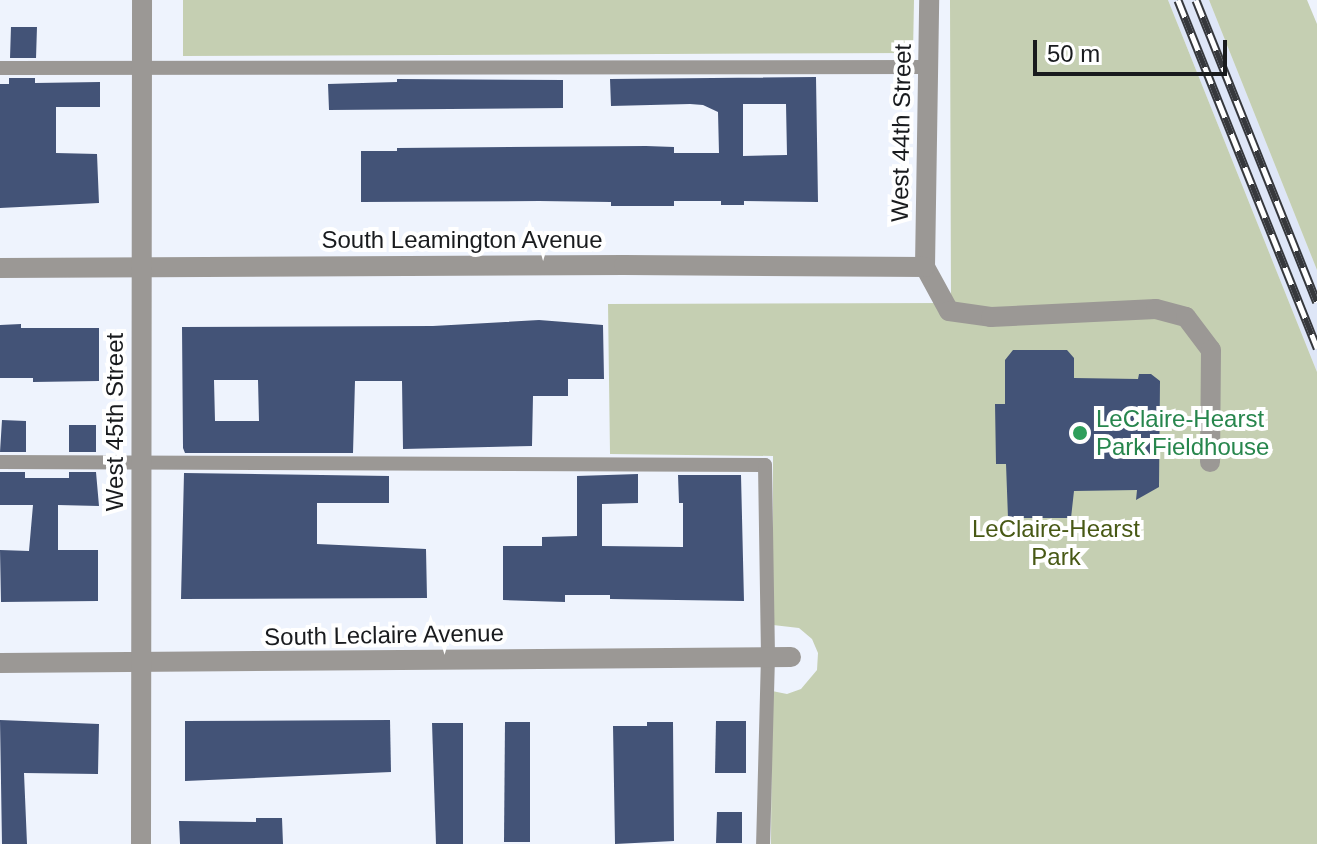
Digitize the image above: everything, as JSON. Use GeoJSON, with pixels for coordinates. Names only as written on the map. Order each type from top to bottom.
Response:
{"type":"FeatureCollection","features":[{"type":"Feature","properties":{"kind":"street","name":"West 45th Street"},"geometry":{"type":"LineString","coordinates":[[141,844],[142,0]]}},
{"type":"Feature","properties":{"kind":"street","name":"West 44th Street"},"geometry":{"type":"LineString","coordinates":[[925,267],[929,0]]}},
{"type":"Feature","properties":{"kind":"street","name":"South Leamington Avenue"},"geometry":{"type":"LineString","coordinates":[[0,268],[925,267]]}},
{"type":"Feature","properties":{"kind":"street"},"geometry":{"type":"LineString","coordinates":[[925,267],[949,311],[991,317],[1156,309],[1186,317],[1211,350],[1210,462]]}},
{"type":"Feature","properties":{"kind":"street","name":"South Leclaire Avenue"},"geometry":{"type":"LineString","coordinates":[[0,663],[791,657]]}},
{"type":"Feature","properties":{"kind":"lane"},"geometry":{"type":"LineString","coordinates":[[0,68],[928,67]]}},
{"type":"Feature","properties":{"kind":"lane"},"geometry":{"type":"LineString","coordinates":[[0,462],[765,465],[768,656],[763,844]]}},
{"type":"Feature","properties":{"kind":"shaded area"},"geometry":{"type":"Polygon","coordinates":[[[1168,0],[1209,0],[1317,270],[1317,372],[1168,0]]]}},
{"type":"Feature","properties":{"kind":"green space"},"geometry":{"type":"Polygon","coordinates":[[[183,0],[914,0],[913,53],[183,56],[183,0]]]}},
{"type":"Feature","properties":{"kind":"green space","name":"LeClaire-Hearst Park"},"geometry":{"type":"Polygon","coordinates":[[[950,0],[1168,0],[1317,372],[1317,844],[771,844],[772,691],[787,694],[801,689],[817,670],[818,653],[812,639],[799,628],[773,625],[773,456],[610,454],[608,304],[951,303],[950,0]]]}},
{"type":"Feature","properties":{"kind":"green space"},"geometry":{"type":"Polygon","coordinates":[[[1209,0],[1307,0],[1317,24],[1317,270],[1209,0]]]}},
{"type":"Feature","properties":{"kind":"building"},"geometry":{"type":"Polygon","coordinates":[[[11,27],[37,27],[36,58],[10,58],[11,27]]]}},
{"type":"Feature","properties":{"kind":"building"},"geometry":{"type":"Polygon","coordinates":[[[816,77],[818,202],[744,201],[744,205],[721,205],[721,201],[674,201],[674,206],[611,206],[611,202],[361,202],[361,151],[646,146],[674,147],[674,153],[719,153],[718,112],[703,105],[690,104],[611,106],[610,79],[816,77]],[[743,104],[743,156],[787,155],[786,104],[743,104]]]}},
{"type":"Feature","properties":{"kind":"building"},"geometry":{"type":"Polygon","coordinates":[[[9,78],[35,78],[35,83],[100,82],[100,107],[56,107],[56,153],[97,154],[99,203],[0,208],[0,84],[9,84],[9,78]]]}},
{"type":"Feature","properties":{"kind":"building"},"geometry":{"type":"Polygon","coordinates":[[[397,79],[563,80],[563,108],[329,110],[328,84],[397,82],[397,79]]]}},
{"type":"Feature","properties":{"kind":"building"},"geometry":{"type":"Polygon","coordinates":[[[539,320],[603,325],[604,379],[568,379],[568,396],[533,396],[532,446],[403,449],[402,381],[355,381],[353,453],[185,453],[182,327],[433,326],[539,320]],[[214,380],[215,421],[259,421],[258,380],[214,380]]]}},
{"type":"Feature","properties":{"kind":"building"},"geometry":{"type":"Polygon","coordinates":[[[21,324],[21,328],[99,328],[99,381],[33,382],[33,378],[0,378],[0,325],[21,324]]]}},
{"type":"Feature","properties":{"kind":"building","name":"LeClaire-Hearst Park Fieldhouse"},"geometry":{"type":"Polygon","coordinates":[[[1013,350],[1067,350],[1074,358],[1074,378],[1138,379],[1139,374],[1151,374],[1160,381],[1159,487],[1136,500],[1137,490],[1074,491],[1071,518],[1008,518],[1006,464],[996,464],[995,404],[1005,404],[1005,360],[1013,350]]]}},
{"type":"Feature","properties":{"kind":"building"},"geometry":{"type":"Polygon","coordinates":[[[2,420],[26,421],[26,452],[0,452],[2,420]]]}},
{"type":"Feature","properties":{"kind":"building"},"geometry":{"type":"Polygon","coordinates":[[[69,425],[96,425],[96,452],[69,452],[69,425]]]}},
{"type":"Feature","properties":{"kind":"building"},"geometry":{"type":"Polygon","coordinates":[[[0,472],[25,472],[25,478],[69,478],[69,472],[96,472],[99,506],[58,505],[58,550],[98,550],[98,601],[1,602],[0,550],[29,551],[33,505],[0,505],[0,472]]]}},
{"type":"Feature","properties":{"kind":"building"},"geometry":{"type":"Polygon","coordinates":[[[184,473],[389,476],[389,503],[317,503],[317,544],[426,549],[427,598],[181,599],[184,473]]]}},
{"type":"Feature","properties":{"kind":"building"},"geometry":{"type":"Polygon","coordinates":[[[638,474],[638,503],[602,504],[602,546],[683,547],[683,503],[679,503],[678,475],[741,475],[744,601],[610,599],[610,595],[565,595],[565,602],[503,600],[503,546],[542,546],[542,537],[577,536],[577,476],[638,474]]]}},
{"type":"Feature","properties":{"kind":"building"},"geometry":{"type":"Polygon","coordinates":[[[0,720],[99,724],[98,774],[24,773],[27,844],[2,844],[0,720]]]}},
{"type":"Feature","properties":{"kind":"building"},"geometry":{"type":"Polygon","coordinates":[[[390,720],[391,772],[185,781],[185,721],[390,720]]]}},
{"type":"Feature","properties":{"kind":"building"},"geometry":{"type":"Polygon","coordinates":[[[716,721],[746,721],[746,773],[715,773],[716,721]]]}},
{"type":"Feature","properties":{"kind":"building"},"geometry":{"type":"Polygon","coordinates":[[[505,722],[530,722],[530,842],[504,842],[505,722]]]}},
{"type":"Feature","properties":{"kind":"building"},"geometry":{"type":"Polygon","coordinates":[[[647,722],[673,722],[674,841],[615,844],[613,726],[647,726],[647,722]]]}},
{"type":"Feature","properties":{"kind":"building"},"geometry":{"type":"Polygon","coordinates":[[[432,723],[463,723],[463,844],[436,844],[432,723]]]}},
{"type":"Feature","properties":{"kind":"building"},"geometry":{"type":"Polygon","coordinates":[[[717,812],[742,812],[742,843],[716,843],[717,812]]]}},
{"type":"Feature","properties":{"kind":"building"},"geometry":{"type":"Polygon","coordinates":[[[256,818],[282,818],[283,844],[180,844],[179,821],[256,822],[256,818]]]}},
{"type":"Feature","properties":{"kind":"railway"},"geometry":{"type":"LineString","coordinates":[[1178,0],[1317,348]]}},
{"type":"Feature","properties":{"kind":"railway"},"geometry":{"type":"LineString","coordinates":[[1196,0],[1317,302]]}},
{"type":"Feature","properties":{"kind":"place","name":"LeClaire-Hearst Park Fieldhouse"},"geometry":{"type":"Point","coordinates":[1080,433]}}]}
